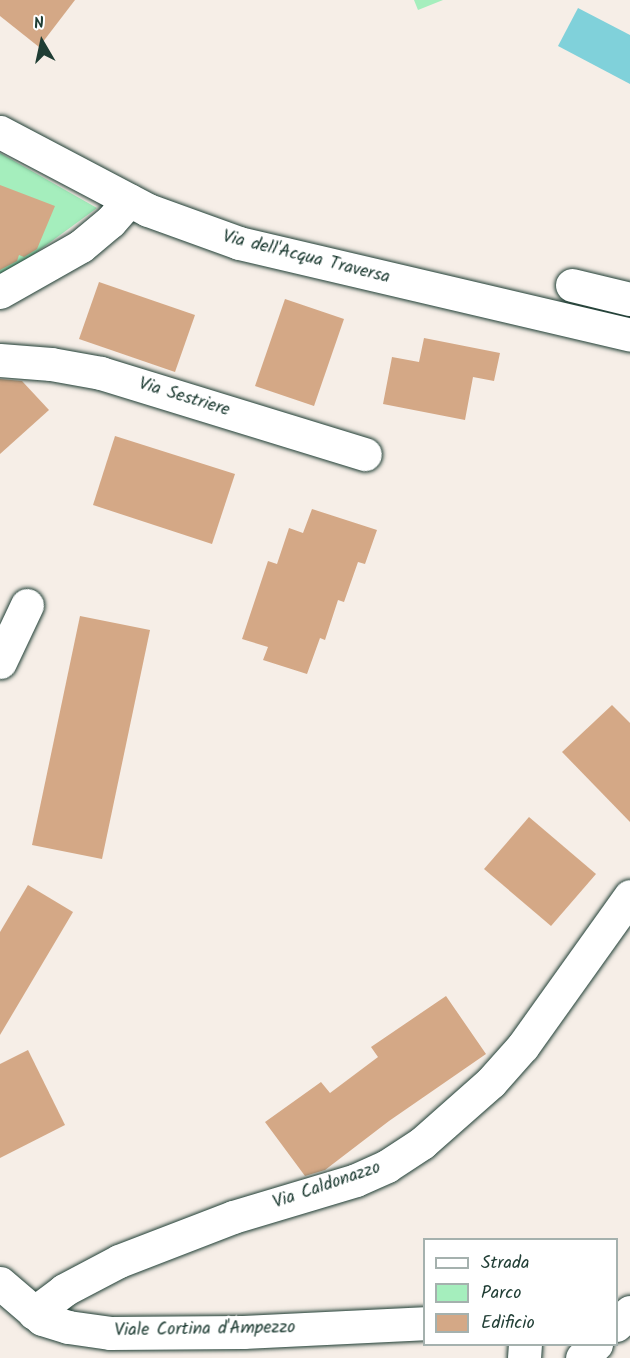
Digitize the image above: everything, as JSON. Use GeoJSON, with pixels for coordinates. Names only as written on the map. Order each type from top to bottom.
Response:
{"type":"FeatureCollection","features":[{"type":"Feature","properties":{"kind":"street","name":"Via dell'Acqua Traversa"},"geometry":{"type":"LineString","coordinates":[[0,132],[148,210],[199,230],[272,253],[630,334]]}},
{"type":"Feature","properties":{"kind":"street"},"geometry":{"type":"LineString","coordinates":[[0,292],[81,246],[110,222],[129,200]]}},
{"type":"Feature","properties":{"kind":"street"},"geometry":{"type":"LineString","coordinates":[[572,285],[630,299]]}},
{"type":"Feature","properties":{"kind":"street","name":"Via Sestriere"},"geometry":{"type":"LineString","coordinates":[[0,360],[51,364],[101,373],[365,454]]}},
{"type":"Feature","properties":{"kind":"street"},"geometry":{"type":"LineString","coordinates":[[0,662],[27,605]]}},
{"type":"Feature","properties":{"kind":"street","name":"Via Caldonazzo"},"geometry":{"type":"LineString","coordinates":[[34,1313],[64,1290],[119,1261],[233,1217],[356,1180],[387,1166],[422,1143],[491,1082],[523,1046],[630,896]]}},
{"type":"Feature","properties":{"kind":"street","name":"Viale Cortina d'Ampezzo"},"geometry":{"type":"LineString","coordinates":[[0,1283],[34,1313],[55,1324],[110,1333],[243,1332],[423,1323]]}},
{"type":"Feature","properties":{"kind":"street"},"geometry":{"type":"LineString","coordinates":[[618,1323],[630,1312]]}},
{"type":"Feature","properties":{"kind":"street"},"geometry":{"type":"LineString","coordinates":[[582,1358],[594,1346]]}},
{"type":"Feature","properties":{"kind":"green space"},"geometry":{"type":"Polygon","coordinates":[[[414,0],[443,0],[418,10],[414,0]]]}},
{"type":"Feature","properties":{"kind":"green space"},"geometry":{"type":"Polygon","coordinates":[[[0,153],[97,208],[0,279],[0,153]]]}},
{"type":"Feature","properties":{"kind":"water"},"geometry":{"type":"Polygon","coordinates":[[[578,8],[630,35],[630,84],[558,46],[578,8]]]}},
{"type":"Feature","properties":{"kind":"building"},"geometry":{"type":"Polygon","coordinates":[[[0,0],[75,0],[39,47],[0,16],[0,0]]]}},
{"type":"Feature","properties":{"kind":"building"},"geometry":{"type":"Polygon","coordinates":[[[0,185],[55,206],[37,249],[24,257],[19,255],[17,261],[0,270],[0,185]]]}},
{"type":"Feature","properties":{"kind":"building"},"geometry":{"type":"Polygon","coordinates":[[[99,282],[195,315],[175,372],[79,339],[99,282]]]}},
{"type":"Feature","properties":{"kind":"building"},"geometry":{"type":"Polygon","coordinates":[[[285,299],[344,319],[314,406],[255,386],[285,299]]]}},
{"type":"Feature","properties":{"kind":"building"},"geometry":{"type":"Polygon","coordinates":[[[424,338],[500,353],[494,381],[473,377],[465,420],[383,404],[392,357],[419,362],[424,338]]]}},
{"type":"Feature","properties":{"kind":"building"},"geometry":{"type":"Polygon","coordinates":[[[0,379],[22,381],[49,410],[0,454],[0,379]]]}},
{"type":"Feature","properties":{"kind":"building"},"geometry":{"type":"Polygon","coordinates":[[[115,436],[235,474],[212,544],[93,505],[115,436]]]}},
{"type":"Feature","properties":{"kind":"building"},"geometry":{"type":"Polygon","coordinates":[[[312,509],[377,530],[365,564],[358,562],[344,602],[338,600],[325,640],[320,638],[307,674],[263,660],[268,647],[242,639],[268,561],[277,564],[289,528],[303,533],[312,509]]]}},
{"type":"Feature","properties":{"kind":"building"},"geometry":{"type":"Polygon","coordinates":[[[80,616],[150,630],[102,859],[32,845],[80,616]]]}},
{"type":"Feature","properties":{"kind":"building"},"geometry":{"type":"Polygon","coordinates":[[[612,705],[630,723],[630,822],[562,752],[612,705]]]}},
{"type":"Feature","properties":{"kind":"building"},"geometry":{"type":"Polygon","coordinates":[[[529,817],[596,874],[551,926],[484,869],[529,817]]]}},
{"type":"Feature","properties":{"kind":"building"},"geometry":{"type":"Polygon","coordinates":[[[28,885],[73,912],[0,1035],[0,932],[28,885]]]}},
{"type":"Feature","properties":{"kind":"building"},"geometry":{"type":"Polygon","coordinates":[[[446,996],[486,1054],[389,1121],[325,1170],[305,1176],[265,1122],[321,1082],[330,1093],[378,1057],[371,1047],[446,996]]]}},
{"type":"Feature","properties":{"kind":"building"},"geometry":{"type":"Polygon","coordinates":[[[28,1050],[65,1125],[0,1158],[0,1064],[28,1050]]]}}]}
